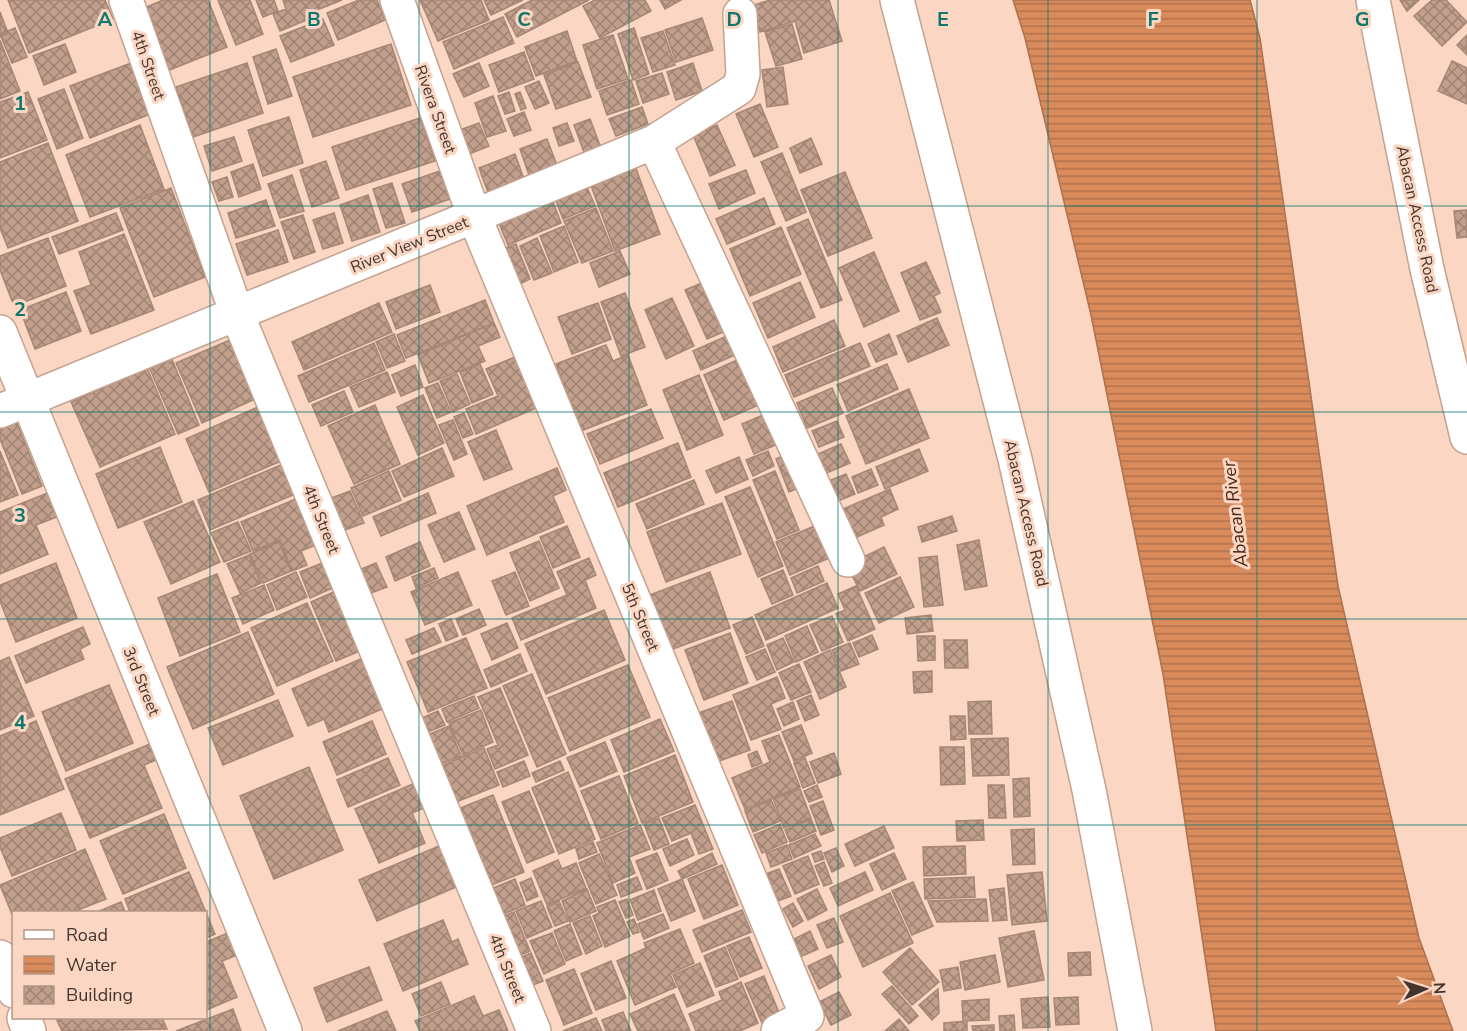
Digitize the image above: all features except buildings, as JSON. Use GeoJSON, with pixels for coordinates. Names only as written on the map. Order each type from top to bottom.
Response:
{"type":"FeatureCollection","features":[{"type":"Feature","properties":{"kind":"street","name":"4th Street"},"geometry":{"type":"LineString","coordinates":[[126,0],[237,314],[534,1031]]}},
{"type":"Feature","properties":{"kind":"street","name":"Rivera Street"},"geometry":{"type":"LineString","coordinates":[[397,0],[475,218]]}},
{"type":"Feature","properties":{"kind":"street","name":"Abacan Access Road"},"geometry":{"type":"LineString","coordinates":[[897,0],[1015,459],[1089,790],[1135,1031]]}},
{"type":"Feature","properties":{"kind":"street","name":"Abacan Access Road"},"geometry":{"type":"LineString","coordinates":[[1373,0],[1427,269],[1467,437]]}},
{"type":"Feature","properties":{"kind":"street","name":"River View Street"},"geometry":{"type":"LineString","coordinates":[[14,405],[475,218],[654,142],[739,88],[743,74],[740,14]]}},
{"type":"Feature","properties":{"kind":"street"},"geometry":{"type":"LineString","coordinates":[[654,142],[848,560]]}},
{"type":"Feature","properties":{"kind":"street","name":"5th Street"},"geometry":{"type":"LineString","coordinates":[[475,218],[807,1016],[778,1031]]}},
{"type":"Feature","properties":{"kind":"street","name":"3rd Street"},"geometry":{"type":"LineString","coordinates":[[0,332],[14,405],[285,1031]]}},
{"type":"Feature","properties":{"kind":"street"},"geometry":{"type":"LineString","coordinates":[[0,957],[12,986]]}},
{"type":"Feature","properties":{"kind":"water","name":"Abacan River"},"geometry":{"type":"Polygon","coordinates":[[[1013,0],[1250,0],[1260,38],[1338,586],[1419,938],[1453,1031],[1216,1031],[1163,674],[1091,315],[1025,38],[1013,0]]]}}]}
